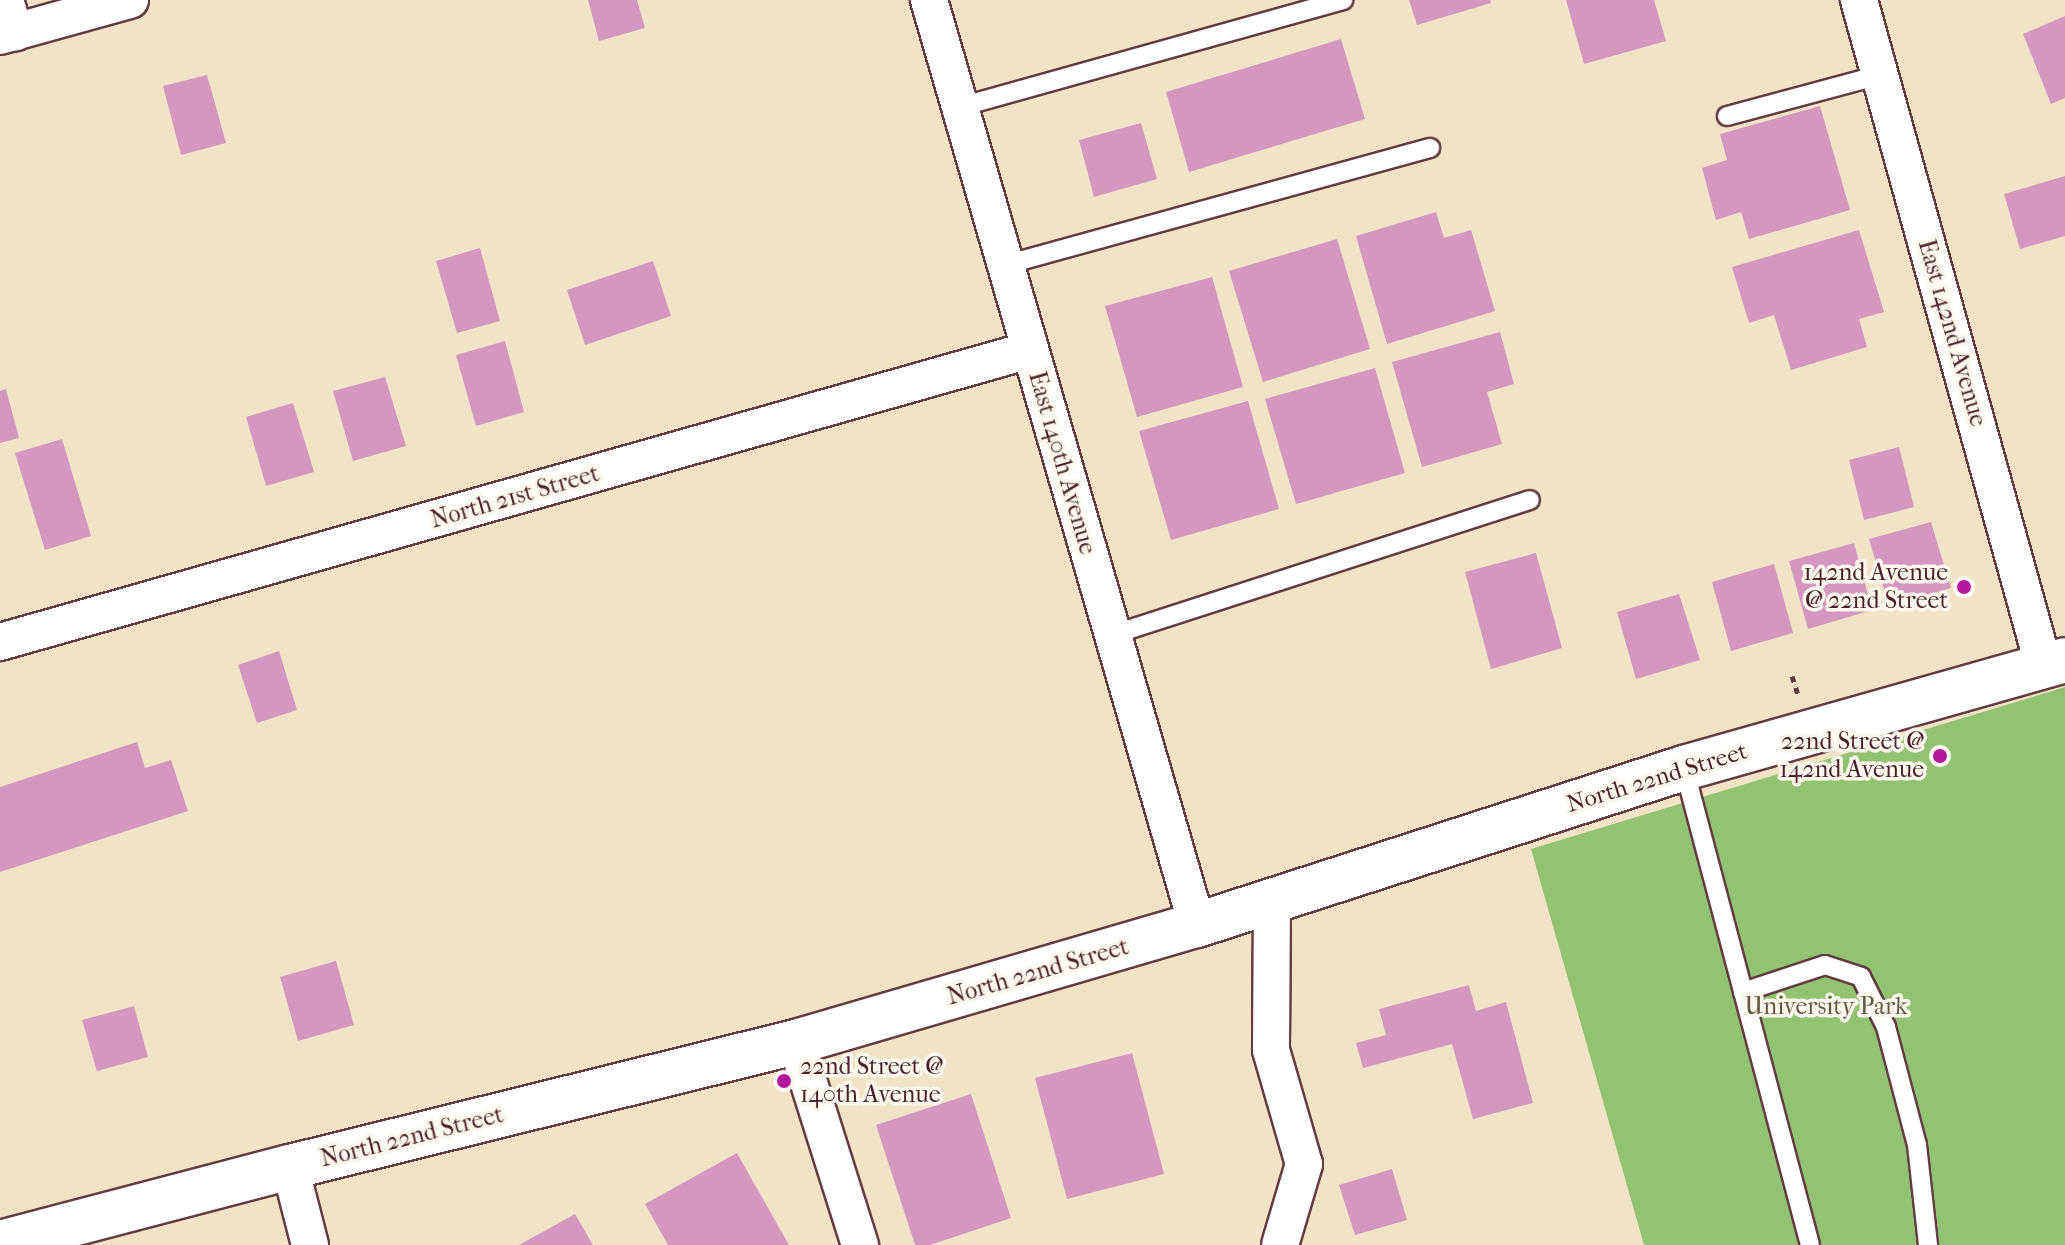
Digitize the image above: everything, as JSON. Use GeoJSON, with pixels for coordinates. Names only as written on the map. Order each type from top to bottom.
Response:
{"type":"FeatureCollection","features":[{"type":"Feature","properties":{"kind":"street"},"geometry":{"type":"LineString","coordinates":[[7,23],[130,0]]}},
{"type":"Feature","properties":{"kind":"street","name":"East 140th Avenue"},"geometry":{"type":"LineString","coordinates":[[929,0],[1197,925]]}},
{"type":"Feature","properties":{"kind":"street","name":"East 142nd Avenue"},"geometry":{"type":"LineString","coordinates":[[1859,0],[2055,664]]}},
{"type":"Feature","properties":{"kind":"street","name":"North 21st Street"},"geometry":{"type":"LineString","coordinates":[[0,642],[1030,350]]}},
{"type":"Feature","properties":{"kind":"street","name":"North 22nd Street"},"geometry":{"type":"LineString","coordinates":[[0,1243],[290,1167],[796,1042],[1272,902],[1684,768],[2055,664]]}},
{"type":"Feature","properties":{"kind":"street"},"geometry":{"type":"LineString","coordinates":[[1272,902],[1271,1050],[1304,1164],[1280,1245]]}},
{"type":"Feature","properties":{"kind":"street"},"geometry":{"type":"LineString","coordinates":[[796,1042],[860,1245]]}},
{"type":"Feature","properties":{"kind":"street"},"geometry":{"type":"LineString","coordinates":[[290,1167],[310,1245]]}},
{"type":"Feature","properties":{"kind":"lane"},"geometry":{"type":"LineString","coordinates":[[960,107],[1343,0]]}},
{"type":"Feature","properties":{"kind":"lane"},"geometry":{"type":"LineString","coordinates":[[1727,116],[1880,75]]}},
{"type":"Feature","properties":{"kind":"lane"},"geometry":{"type":"LineString","coordinates":[[1005,265],[1430,148]]}},
{"type":"Feature","properties":{"kind":"lane"},"geometry":{"type":"LineString","coordinates":[[1112,635],[1530,500]]}},
{"type":"Feature","properties":{"kind":"lane"},"geometry":{"type":"LineString","coordinates":[[1684,768],[1810,1245]]}},
{"type":"Feature","properties":{"kind":"lane"},"geometry":{"type":"LineString","coordinates":[[1743,992],[1825,965],[1861,977],[1886,1027],[1917,1145],[1928,1245]]}},
{"type":"Feature","properties":{"kind":"green space","name":"University Park"},"geometry":{"type":"Polygon","coordinates":[[[2065,687],[2065,1245],[1644,1245],[1531,849],[2065,687]]]}},
{"type":"Feature","properties":{"kind":"building"},"geometry":{"type":"Polygon","coordinates":[[[588,0],[637,0],[645,28],[599,41],[588,0]]]}},
{"type":"Feature","properties":{"kind":"building"},"geometry":{"type":"Polygon","coordinates":[[[1409,0],[1490,0],[1491,3],[1417,25],[1409,0]]]}},
{"type":"Feature","properties":{"kind":"building"},"geometry":{"type":"Polygon","coordinates":[[[1566,0],[1654,0],[1666,41],[1584,64],[1566,0]]]}},
{"type":"Feature","properties":{"kind":"building"},"geometry":{"type":"Polygon","coordinates":[[[2065,16],[2065,98],[2051,104],[2023,34],[2065,16]]]}},
{"type":"Feature","properties":{"kind":"building"},"geometry":{"type":"Polygon","coordinates":[[[1341,39],[1365,119],[1189,172],[1166,92],[1341,39]]]}},
{"type":"Feature","properties":{"kind":"building"},"geometry":{"type":"Polygon","coordinates":[[[207,75],[226,143],[181,155],[163,86],[207,75]]]}},
{"type":"Feature","properties":{"kind":"building"},"geometry":{"type":"Polygon","coordinates":[[[1820,106],[1850,210],[1749,239],[1741,212],[1716,220],[1702,168],[1727,160],[1720,134],[1820,106]]]}},
{"type":"Feature","properties":{"kind":"building"},"geometry":{"type":"Polygon","coordinates":[[[1141,123],[1157,179],[1094,197],[1079,140],[1141,123]]]}},
{"type":"Feature","properties":{"kind":"building"},"geometry":{"type":"Polygon","coordinates":[[[2065,176],[2065,236],[2020,249],[2004,194],[2065,176]]]}},
{"type":"Feature","properties":{"kind":"building"},"geometry":{"type":"Polygon","coordinates":[[[1436,212],[1444,238],[1471,230],[1495,311],[1387,344],[1356,236],[1436,212]]]}},
{"type":"Feature","properties":{"kind":"building"},"geometry":{"type":"Polygon","coordinates":[[[1859,230],[1884,312],[1859,319],[1867,347],[1791,370],[1774,315],[1749,323],[1732,267],[1859,230]]]}},
{"type":"Feature","properties":{"kind":"building"},"geometry":{"type":"Polygon","coordinates":[[[1337,239],[1370,349],[1263,382],[1229,271],[1337,239]]]}},
{"type":"Feature","properties":{"kind":"building"},"geometry":{"type":"Polygon","coordinates":[[[480,248],[500,321],[457,333],[436,261],[480,248]]]}},
{"type":"Feature","properties":{"kind":"building"},"geometry":{"type":"Polygon","coordinates":[[[653,261],[671,316],[585,345],[567,290],[653,261]]]}},
{"type":"Feature","properties":{"kind":"building"},"geometry":{"type":"Polygon","coordinates":[[[1212,277],[1243,387],[1137,417],[1105,306],[1212,277]]]}},
{"type":"Feature","properties":{"kind":"building"},"geometry":{"type":"Polygon","coordinates":[[[1500,332],[1514,384],[1487,392],[1502,444],[1422,467],[1392,362],[1500,332]]]}},
{"type":"Feature","properties":{"kind":"building"},"geometry":{"type":"Polygon","coordinates":[[[505,341],[524,412],[476,426],[456,355],[505,341]]]}},
{"type":"Feature","properties":{"kind":"building"},"geometry":{"type":"Polygon","coordinates":[[[1375,368],[1405,473],[1296,504],[1265,399],[1375,368]]]}},
{"type":"Feature","properties":{"kind":"building"},"geometry":{"type":"Polygon","coordinates":[[[385,377],[406,446],[353,461],[333,391],[385,377]]]}},
{"type":"Feature","properties":{"kind":"building"},"geometry":{"type":"Polygon","coordinates":[[[6,389],[19,438],[0,443],[0,391],[6,389]]]}},
{"type":"Feature","properties":{"kind":"building"},"geometry":{"type":"Polygon","coordinates":[[[1248,401],[1279,509],[1171,540],[1139,431],[1248,401]]]}},
{"type":"Feature","properties":{"kind":"building"},"geometry":{"type":"Polygon","coordinates":[[[293,403],[314,472],[266,486],[246,417],[293,403]]]}},
{"type":"Feature","properties":{"kind":"building"},"geometry":{"type":"Polygon","coordinates":[[[62,439],[91,536],[45,550],[15,453],[62,439]]]}},
{"type":"Feature","properties":{"kind":"building"},"geometry":{"type":"Polygon","coordinates":[[[1899,447],[1914,507],[1864,520],[1849,460],[1899,447]]]}},
{"type":"Feature","properties":{"kind":"building"},"geometry":{"type":"Polygon","coordinates":[[[1931,522],[1951,588],[1889,606],[1869,539],[1931,522]]]}},
{"type":"Feature","properties":{"kind":"building"},"geometry":{"type":"Polygon","coordinates":[[[1854,543],[1872,610],[1808,629],[1789,561],[1854,543]]]}},
{"type":"Feature","properties":{"kind":"building"},"geometry":{"type":"Polygon","coordinates":[[[1536,553],[1562,648],[1491,669],[1465,572],[1536,553]]]}},
{"type":"Feature","properties":{"kind":"building"},"geometry":{"type":"Polygon","coordinates":[[[1774,564],[1793,633],[1731,651],[1712,582],[1774,564]]]}},
{"type":"Feature","properties":{"kind":"building"},"geometry":{"type":"Polygon","coordinates":[[[1679,594],[1700,660],[1636,679],[1617,612],[1679,594]]]}},
{"type":"Feature","properties":{"kind":"building"},"geometry":{"type":"Polygon","coordinates":[[[279,651],[297,710],[257,723],[238,665],[279,651]]]}},
{"type":"Feature","properties":{"kind":"building"},"geometry":{"type":"Polygon","coordinates":[[[137,742],[145,768],[171,760],[188,811],[0,872],[0,787],[137,742]]]}},
{"type":"Feature","properties":{"kind":"building"},"geometry":{"type":"Polygon","coordinates":[[[336,961],[354,1025],[298,1041],[280,977],[336,961]]]}},
{"type":"Feature","properties":{"kind":"building"},"geometry":{"type":"Polygon","coordinates":[[[1469,985],[1476,1011],[1506,1002],[1533,1103],[1473,1119],[1452,1044],[1363,1068],[1356,1043],[1386,1035],[1379,1009],[1469,985]]]}},
{"type":"Feature","properties":{"kind":"building"},"geometry":{"type":"Polygon","coordinates":[[[134,1006],[148,1057],[97,1071],[82,1020],[134,1006]]]}},
{"type":"Feature","properties":{"kind":"building"},"geometry":{"type":"Polygon","coordinates":[[[1132,1053],[1164,1174],[1067,1199],[1035,1078],[1132,1053]]]}},
{"type":"Feature","properties":{"kind":"building"},"geometry":{"type":"Polygon","coordinates":[[[971,1094],[1011,1218],[930,1245],[915,1245],[876,1125],[971,1094]]]}},
{"type":"Feature","properties":{"kind":"building"},"geometry":{"type":"Polygon","coordinates":[[[737,1153],[789,1245],[668,1245],[645,1204],[737,1153]]]}},
{"type":"Feature","properties":{"kind":"building"},"geometry":{"type":"Polygon","coordinates":[[[1392,1169],[1407,1220],[1355,1235],[1339,1185],[1392,1169]]]}},
{"type":"Feature","properties":{"kind":"building"},"geometry":{"type":"Polygon","coordinates":[[[575,1214],[593,1245],[519,1245],[575,1214]]]}},
{"type":"Feature","properties":{"kind":"place","name":"142nd Avenue @ 22nd Street"},"geometry":{"type":"Point","coordinates":[1964,587]}},
{"type":"Feature","properties":{"kind":"place","name":"22nd Street @ 142nd Avenue"},"geometry":{"type":"Point","coordinates":[1940,756]}},
{"type":"Feature","properties":{"kind":"place","name":"22nd Street @ 140th Avenue"},"geometry":{"type":"Point","coordinates":[784,1081]}}]}
